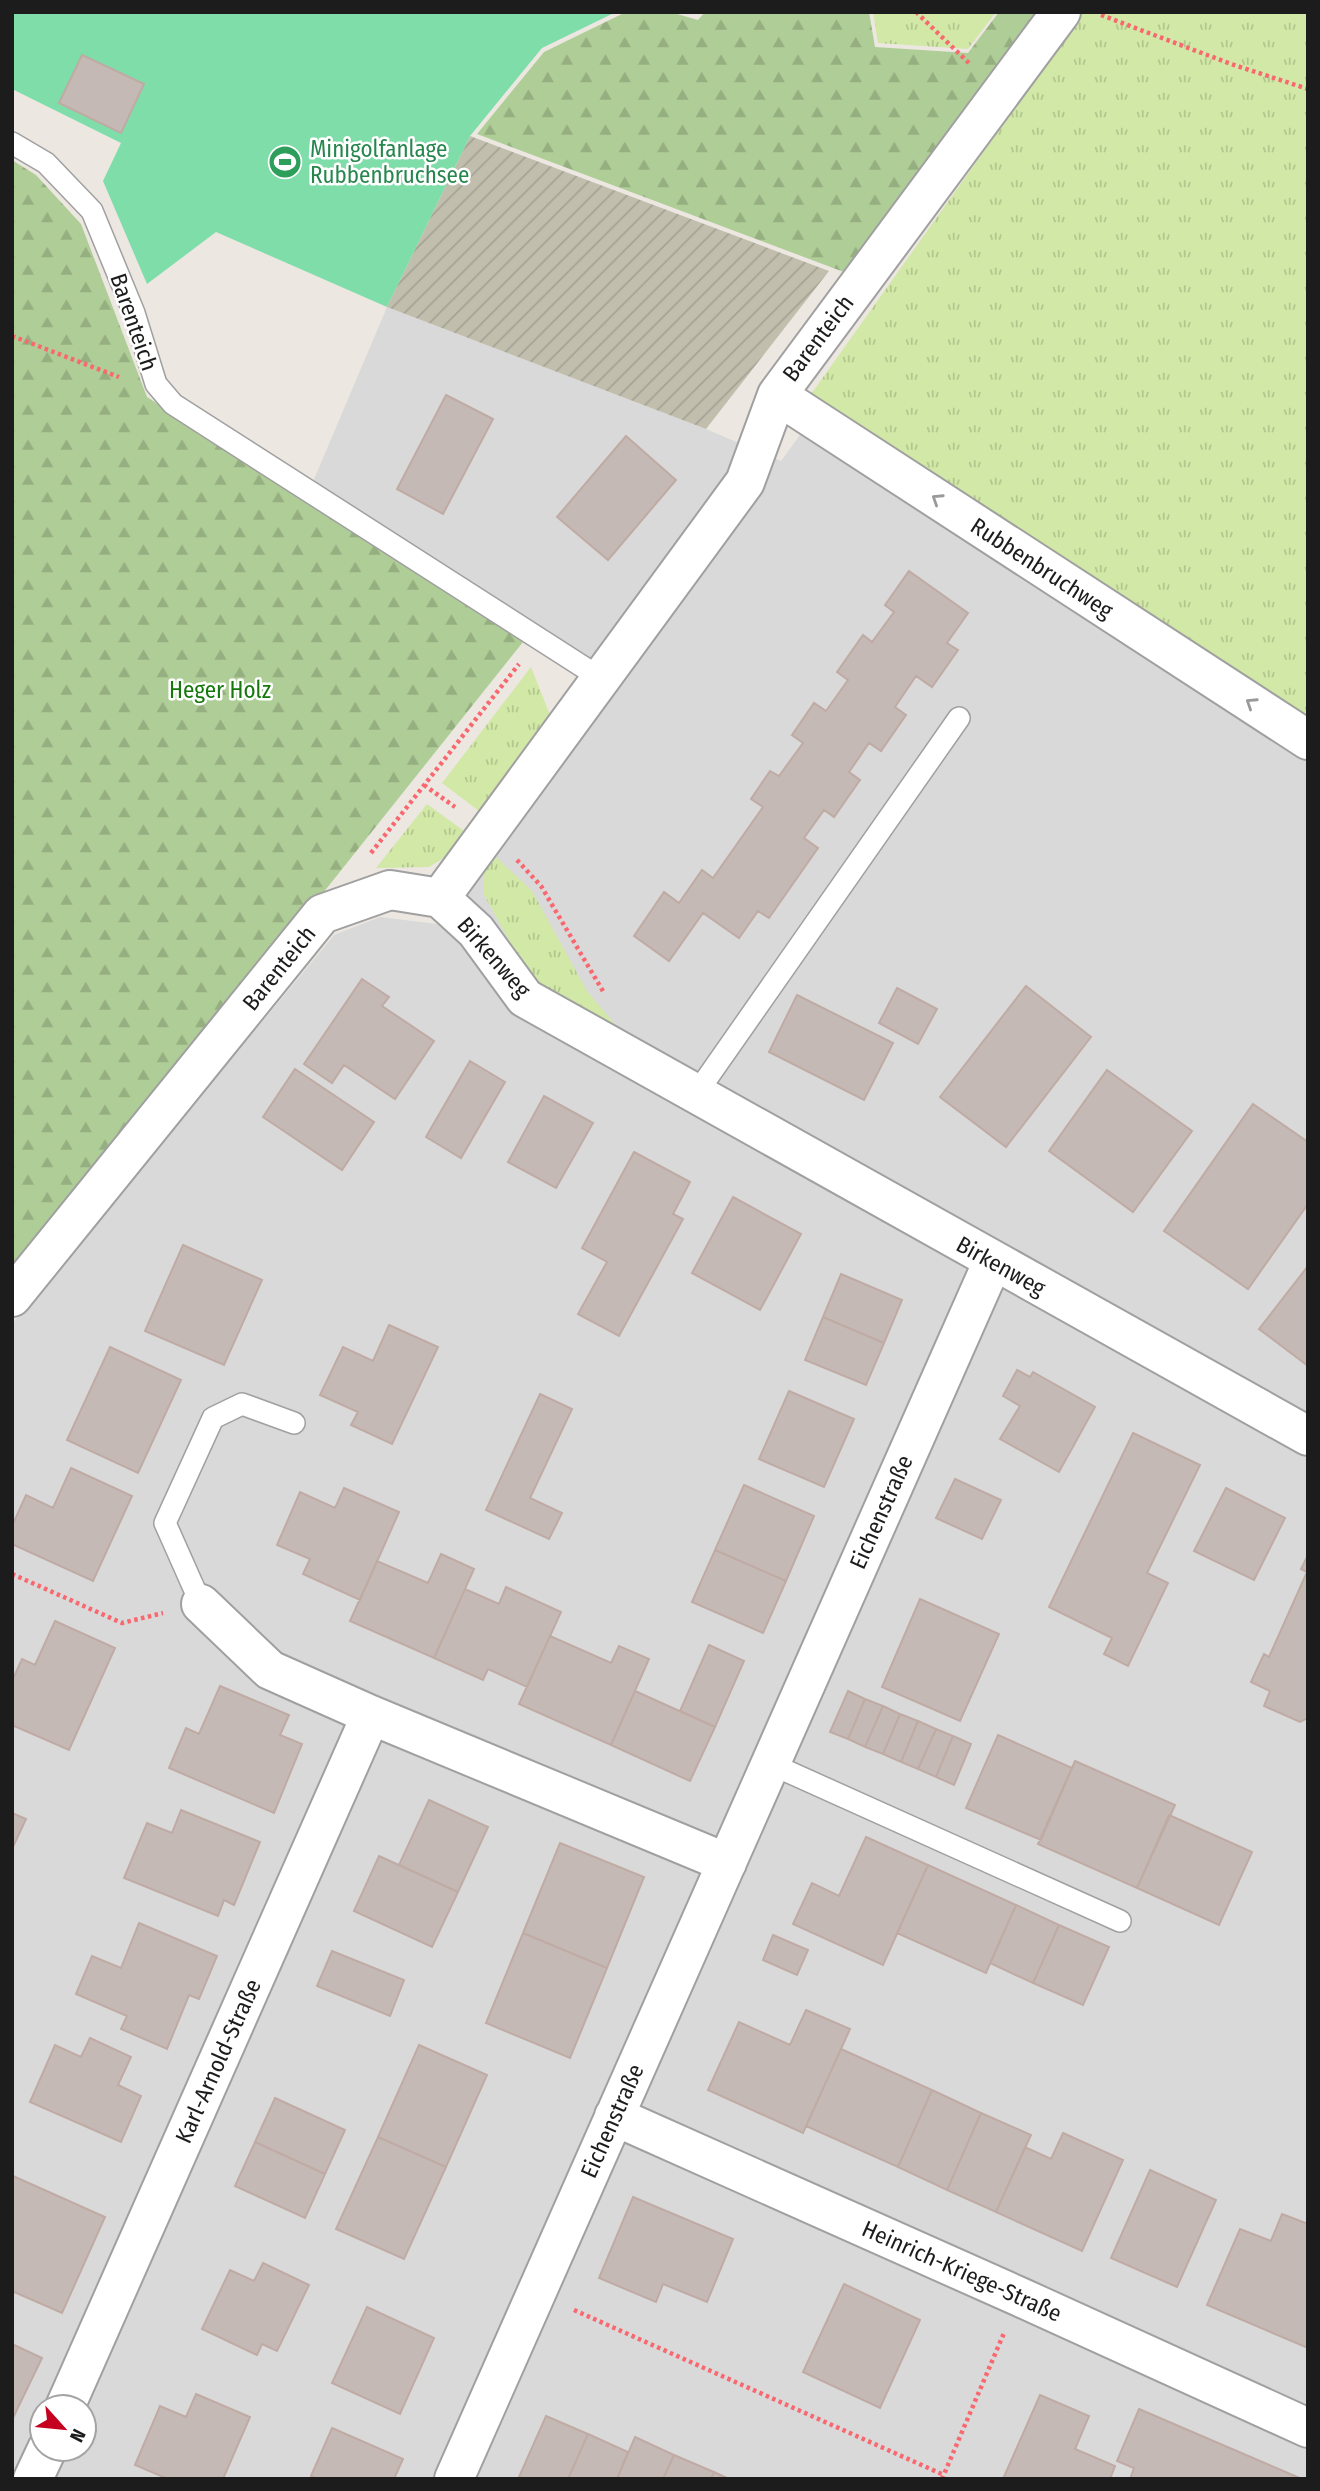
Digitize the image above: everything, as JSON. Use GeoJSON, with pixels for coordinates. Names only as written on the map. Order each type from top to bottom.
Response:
{"type":"FeatureCollection","features":[{"type":"Feature","properties":{"kind":"street","name":"Barenteich"},"geometry":{"type":"LineString","coordinates":[[12,1297],[322,914],[390,890],[440,898],[745,482],[777,395],[1061,12]]}},
{"type":"Feature","properties":{"kind":"street","name":"Rubbenbruchweg"},"geometry":{"type":"LineString","coordinates":[[777,395],[1308,740]]}},
{"type":"Feature","properties":{"kind":"street","name":"Birkenweg"},"geometry":{"type":"LineString","coordinates":[[440,898],[476,930],[525,998],[1308,1436]]}},
{"type":"Feature","properties":{"kind":"street","name":"Eichenstraße"},"geometry":{"type":"LineString","coordinates":[[454,2479],[992,1261]]}},
{"type":"Feature","properties":{"kind":"street"},"geometry":{"type":"LineString","coordinates":[[201,1604],[270,1670],[370,1715],[727,1863]]}},
{"type":"Feature","properties":{"kind":"street","name":"Karl-Arnold-Straße"},"geometry":{"type":"LineString","coordinates":[[71,2393],[370,1715]]}},
{"type":"Feature","properties":{"kind":"street","name":"Heinrich-Kriege-Straße"},"geometry":{"type":"LineString","coordinates":[[614,2116],[1308,2428]]}},
{"type":"Feature","properties":{"kind":"street"},"geometry":{"type":"LineString","coordinates":[[33,2479],[40,2463]]}},
{"type":"Feature","properties":{"kind":"lane","name":"Barenteich"},"geometry":{"type":"LineString","coordinates":[[12,142],[46,163],[92,211],[135,313],[156,384],[173,404],[602,679]]}},
{"type":"Feature","properties":{"kind":"lane"},"geometry":{"type":"LineString","coordinates":[[695,1094],[959,718]]}},
{"type":"Feature","properties":{"kind":"lane"},"geometry":{"type":"LineString","coordinates":[[201,1604],[165,1523],[213,1418],[242,1405],[294,1423]]}},
{"type":"Feature","properties":{"kind":"lane"},"geometry":{"type":"LineString","coordinates":[[771,1764],[1121,1921]]}},
{"type":"Feature","properties":{"kind":"path"},"geometry":{"type":"LineString","coordinates":[[916,12],[1000,93]]}},
{"type":"Feature","properties":{"kind":"path"},"geometry":{"type":"LineString","coordinates":[[1094,12],[1231,64],[1308,89]]}},
{"type":"Feature","properties":{"kind":"path"},"geometry":{"type":"LineString","coordinates":[[12,337],[132,382],[156,384]]}},
{"type":"Feature","properties":{"kind":"path"},"geometry":{"type":"LineString","coordinates":[[364,862],[538,639]]}},
{"type":"Feature","properties":{"kind":"path"},"geometry":{"type":"LineString","coordinates":[[424,785],[489,832],[541,886],[600,988],[609,998]]}},
{"type":"Feature","properties":{"kind":"path"},"geometry":{"type":"LineString","coordinates":[[12,1574],[122,1623],[201,1604]]}},
{"type":"Feature","properties":{"kind":"path"},"geometry":{"type":"LineString","coordinates":[[536,2293],[943,2477],[1020,2297]]}},
{"type":"Feature","properties":{"kind":"shaded area"},"geometry":{"type":"Polygon","coordinates":[[[470,136],[829,271],[706,429],[387,307],[470,136]]]}},
{"type":"Feature","properties":{"kind":"shaded area"},"geometry":{"type":"Polygon","coordinates":[[[387,307],[706,429],[781,461],[805,428],[1308,762],[1308,2479],[12,2479],[12,1324],[334,935],[380,917],[437,924],[619,683],[312,484],[387,307]]]}},
{"type":"Feature","properties":{"kind":"green space","name":"Minigolfanlage Rubbenbruchsee"},"geometry":{"type":"Polygon","coordinates":[[[12,12],[616,12],[542,48],[470,136],[387,307],[216,232],[147,284],[103,181],[121,143],[12,89],[12,12]]]}},
{"type":"Feature","properties":{"kind":"green space"},"geometry":{"type":"Polygon","coordinates":[[[626,12],[670,12],[698,20],[705,12],[869,12],[875,47],[968,53],[999,12],[1076,12],[881,286],[477,134],[544,52],[626,12]]]}},
{"type":"Feature","properties":{"kind":"green space"},"geometry":{"type":"Polygon","coordinates":[[[873,12],[996,12],[968,49],[878,43],[873,12]]]}},
{"type":"Feature","properties":{"kind":"green space"},"geometry":{"type":"Polygon","coordinates":[[[1083,12],[1308,12],[1308,721],[809,397],[1083,12]]]}},
{"type":"Feature","properties":{"kind":"green space","name":"Heger Holz"},"geometry":{"type":"Polygon","coordinates":[[[12,160],[36,175],[81,224],[147,397],[527,637],[315,903],[12,1268],[12,160]]]}},
{"type":"Feature","properties":{"kind":"green space"},"geometry":{"type":"Polygon","coordinates":[[[531,667],[550,715],[479,811],[442,783],[531,667]]]}},
{"type":"Feature","properties":{"kind":"green space"},"geometry":{"type":"Polygon","coordinates":[[[427,804],[464,831],[447,856],[429,867],[376,868],[427,804]]]}},
{"type":"Feature","properties":{"kind":"green space"},"geometry":{"type":"Polygon","coordinates":[[[494,855],[532,891],[587,991],[622,1033],[545,988],[523,966],[483,893],[484,872],[494,855]]]}},
{"type":"Feature","properties":{"kind":"building"},"geometry":{"type":"Polygon","coordinates":[[[82,55],[144,84],[121,133],[59,103],[82,55]]]}},
{"type":"Feature","properties":{"kind":"building"},"geometry":{"type":"Polygon","coordinates":[[[446,395],[493,419],[443,514],[397,489],[446,395]]]}},
{"type":"Feature","properties":{"kind":"building"},"geometry":{"type":"Polygon","coordinates":[[[626,436],[676,480],[608,560],[557,517],[626,436]]]}},
{"type":"Feature","properties":{"kind":"building"},"geometry":{"type":"Polygon","coordinates":[[[909,571],[968,613],[947,643],[958,650],[932,687],[916,676],[895,707],[906,715],[881,751],[869,743],[849,772],[860,780],[834,817],[824,810],[804,838],[818,848],[769,918],[758,911],[739,938],[703,913],[669,961],[634,936],[664,892],[679,903],[702,870],[713,878],[763,807],[751,799],[770,771],[779,776],[803,743],[792,735],[814,703],[826,711],[848,680],[837,672],[863,635],[872,642],[894,612],[885,605],[909,571]]]}},
{"type":"Feature","properties":{"kind":"building"},"geometry":{"type":"Polygon","coordinates":[[[362,979],[389,997],[382,1006],[434,1041],[395,1099],[344,1065],[332,1083],[304,1064],[362,979]]]}},
{"type":"Feature","properties":{"kind":"building"},"geometry":{"type":"Polygon","coordinates":[[[1026,986],[1091,1037],[1006,1147],[940,1097],[1026,986]]]}},
{"type":"Feature","properties":{"kind":"building"},"geometry":{"type":"Polygon","coordinates":[[[897,988],[937,1009],[918,1044],[879,1023],[897,988]]]}},
{"type":"Feature","properties":{"kind":"building"},"geometry":{"type":"Polygon","coordinates":[[[797,995],[893,1043],[864,1100],[769,1052],[797,995]]]}},
{"type":"Feature","properties":{"kind":"building"},"geometry":{"type":"Polygon","coordinates":[[[470,1061],[505,1082],[461,1158],[426,1137],[470,1061]]]}},
{"type":"Feature","properties":{"kind":"building"},"geometry":{"type":"Polygon","coordinates":[[[295,1069],[374,1122],[342,1170],[263,1117],[295,1069]]]}},
{"type":"Feature","properties":{"kind":"building"},"geometry":{"type":"Polygon","coordinates":[[[1107,1070],[1192,1131],[1133,1212],[1049,1151],[1107,1070]]]}},
{"type":"Feature","properties":{"kind":"building"},"geometry":{"type":"Polygon","coordinates":[[[544,1096],[593,1123],[556,1188],[508,1162],[544,1096]]]}},
{"type":"Feature","properties":{"kind":"building"},"geometry":{"type":"Polygon","coordinates":[[[1253,1104],[1308,1142],[1308,1204],[1248,1289],[1164,1231],[1253,1104]]]}},
{"type":"Feature","properties":{"kind":"building"},"geometry":{"type":"Polygon","coordinates":[[[634,1152],[690,1182],[673,1214],[683,1219],[619,1336],[578,1314],[607,1262],[582,1248],[634,1152]]]}},
{"type":"Feature","properties":{"kind":"building"},"geometry":{"type":"Polygon","coordinates":[[[733,1197],[801,1234],[760,1310],[692,1273],[733,1197]]]}},
{"type":"Feature","properties":{"kind":"building"},"geometry":{"type":"Polygon","coordinates":[[[183,1245],[262,1280],[224,1365],[145,1331],[183,1245]]]}},
{"type":"Feature","properties":{"kind":"building"},"geometry":{"type":"Polygon","coordinates":[[[1308,1266],[1308,1366],[1259,1329],[1308,1266]]]}},
{"type":"Feature","properties":{"kind":"building"},"geometry":{"type":"Polygon","coordinates":[[[841,1274],[902,1300],[884,1343],[823,1317],[841,1274]]]}},
{"type":"Feature","properties":{"kind":"building"},"geometry":{"type":"Polygon","coordinates":[[[823,1317],[884,1343],[866,1385],[805,1360],[823,1317]]]}},
{"type":"Feature","properties":{"kind":"building"},"geometry":{"type":"Polygon","coordinates":[[[389,1325],[438,1347],[392,1444],[351,1425],[358,1412],[320,1395],[343,1347],[373,1361],[389,1325]]]}},
{"type":"Feature","properties":{"kind":"building"},"geometry":{"type":"Polygon","coordinates":[[[110,1347],[181,1380],[138,1473],[67,1440],[110,1347]]]}},
{"type":"Feature","properties":{"kind":"building"},"geometry":{"type":"Polygon","coordinates":[[[1017,1370],[1030,1377],[1033,1372],[1095,1407],[1059,1472],[1000,1439],[1020,1406],[1003,1396],[1017,1370]]]}},
{"type":"Feature","properties":{"kind":"building"},"geometry":{"type":"Polygon","coordinates":[[[789,1391],[854,1419],[824,1487],[759,1459],[789,1391]]]}},
{"type":"Feature","properties":{"kind":"building"},"geometry":{"type":"Polygon","coordinates":[[[540,1394],[572,1409],[530,1498],[562,1513],[549,1539],[486,1510],[540,1394]]]}},
{"type":"Feature","properties":{"kind":"building"},"geometry":{"type":"Polygon","coordinates":[[[1133,1433],[1200,1465],[1147,1573],[1168,1583],[1128,1666],[1104,1654],[1112,1638],[1049,1607],[1133,1433]]]}},
{"type":"Feature","properties":{"kind":"building"},"geometry":{"type":"Polygon","coordinates":[[[71,1468],[132,1496],[93,1581],[12,1544],[12,1526],[26,1495],[53,1508],[71,1468]]]}},
{"type":"Feature","properties":{"kind":"building"},"geometry":{"type":"Polygon","coordinates":[[[955,1479],[1001,1500],[982,1539],[936,1518],[955,1479]]]}},
{"type":"Feature","properties":{"kind":"building"},"geometry":{"type":"Polygon","coordinates":[[[744,1485],[814,1516],[786,1581],[715,1550],[744,1485]]]}},
{"type":"Feature","properties":{"kind":"building"},"geometry":{"type":"Polygon","coordinates":[[[344,1488],[399,1512],[360,1600],[303,1574],[310,1559],[277,1545],[300,1492],[335,1508],[344,1488]]]}},
{"type":"Feature","properties":{"kind":"building"},"geometry":{"type":"Polygon","coordinates":[[[1226,1488],[1285,1518],[1254,1580],[1194,1551],[1226,1488]]]}},
{"type":"Feature","properties":{"kind":"building"},"geometry":{"type":"Polygon","coordinates":[[[715,1550],[786,1581],[763,1633],[692,1602],[715,1550]]]}},
{"type":"Feature","properties":{"kind":"building"},"geometry":{"type":"Polygon","coordinates":[[[441,1554],[474,1569],[434,1658],[350,1621],[377,1561],[428,1583],[441,1554]]]}},
{"type":"Feature","properties":{"kind":"building"},"geometry":{"type":"Polygon","coordinates":[[[1308,1555],[1308,1718],[1300,1722],[1264,1706],[1270,1691],[1251,1682],[1264,1654],[1269,1657],[1307,1572],[1301,1569],[1308,1555]]]}},
{"type":"Feature","properties":{"kind":"building"},"geometry":{"type":"Polygon","coordinates":[[[506,1587],[561,1612],[527,1687],[488,1669],[483,1680],[434,1658],[465,1589],[499,1604],[506,1587]]]}},
{"type":"Feature","properties":{"kind":"building"},"geometry":{"type":"Polygon","coordinates":[[[920,1599],[999,1634],[960,1721],[882,1687],[920,1599]]]}},
{"type":"Feature","properties":{"kind":"building"},"geometry":{"type":"Polygon","coordinates":[[[55,1621],[115,1648],[69,1750],[12,1725],[12,1681],[22,1659],[35,1665],[55,1621]]]}},
{"type":"Feature","properties":{"kind":"building"},"geometry":{"type":"Polygon","coordinates":[[[550,1636],[611,1663],[619,1646],[649,1659],[611,1745],[519,1704],[550,1636]]]}},
{"type":"Feature","properties":{"kind":"building"},"geometry":{"type":"Polygon","coordinates":[[[709,1645],[744,1661],[715,1727],[680,1711],[709,1645]]]}},
{"type":"Feature","properties":{"kind":"building"},"geometry":{"type":"Polygon","coordinates":[[[220,1686],[289,1715],[280,1735],[302,1744],[274,1813],[169,1768],[186,1728],[199,1734],[220,1686]]]}},
{"type":"Feature","properties":{"kind":"building"},"geometry":{"type":"Polygon","coordinates":[[[635,1691],[715,1727],[690,1781],[611,1745],[635,1691]]]}},
{"type":"Feature","properties":{"kind":"building"},"geometry":{"type":"Polygon","coordinates":[[[848,1691],[865,1699],[848,1739],[830,1732],[848,1691]]]}},
{"type":"Feature","properties":{"kind":"building"},"geometry":{"type":"Polygon","coordinates":[[[865,1699],[883,1706],[865,1747],[848,1739],[865,1699]]]}},
{"type":"Feature","properties":{"kind":"building"},"geometry":{"type":"Polygon","coordinates":[[[883,1706],[900,1714],[883,1754],[865,1747],[883,1706]]]}},
{"type":"Feature","properties":{"kind":"building"},"geometry":{"type":"Polygon","coordinates":[[[900,1714],[918,1721],[901,1762],[883,1754],[900,1714]]]}},
{"type":"Feature","properties":{"kind":"building"},"geometry":{"type":"Polygon","coordinates":[[[918,1721],[936,1729],[918,1769],[901,1762],[918,1721]]]}},
{"type":"Feature","properties":{"kind":"building"},"geometry":{"type":"Polygon","coordinates":[[[936,1729],[953,1736],[936,1777],[918,1769],[936,1729]]]}},
{"type":"Feature","properties":{"kind":"building"},"geometry":{"type":"Polygon","coordinates":[[[998,1735],[1072,1768],[1041,1840],[966,1808],[998,1735]]]}},
{"type":"Feature","properties":{"kind":"building"},"geometry":{"type":"Polygon","coordinates":[[[953,1736],[971,1744],[954,1785],[936,1777],[953,1736]]]}},
{"type":"Feature","properties":{"kind":"building"},"geometry":{"type":"Polygon","coordinates":[[[1075,1761],[1175,1805],[1137,1888],[1038,1844],[1075,1761]]]}},
{"type":"Feature","properties":{"kind":"building"},"geometry":{"type":"Polygon","coordinates":[[[429,1800],[488,1827],[458,1892],[399,1865],[429,1800]]]}},
{"type":"Feature","properties":{"kind":"building"},"geometry":{"type":"Polygon","coordinates":[[[181,1810],[260,1842],[234,1905],[224,1900],[218,1916],[124,1878],[147,1823],[172,1833],[181,1810]]]}},
{"type":"Feature","properties":{"kind":"building"},"geometry":{"type":"Polygon","coordinates":[[[12,1813],[26,1819],[12,1849],[12,1813]]]}},
{"type":"Feature","properties":{"kind":"building"},"geometry":{"type":"Polygon","coordinates":[[[1169,1815],[1252,1852],[1219,1925],[1137,1888],[1169,1815]]]}},
{"type":"Feature","properties":{"kind":"building"},"geometry":{"type":"Polygon","coordinates":[[[866,1837],[928,1865],[883,1965],[793,1924],[812,1883],[839,1896],[866,1837]]]}},
{"type":"Feature","properties":{"kind":"building"},"geometry":{"type":"Polygon","coordinates":[[[560,1843],[644,1877],[607,1968],[523,1933],[560,1843]]]}},
{"type":"Feature","properties":{"kind":"building"},"geometry":{"type":"Polygon","coordinates":[[[379,1856],[458,1892],[432,1947],[354,1911],[379,1856]]]}},
{"type":"Feature","properties":{"kind":"building"},"geometry":{"type":"Polygon","coordinates":[[[928,1865],[1016,1905],[986,1973],[897,1933],[928,1865]]]}},
{"type":"Feature","properties":{"kind":"building"},"geometry":{"type":"Polygon","coordinates":[[[1016,1905],[1059,1925],[1033,1983],[990,1963],[1016,1905]]]}},
{"type":"Feature","properties":{"kind":"building"},"geometry":{"type":"Polygon","coordinates":[[[139,1923],[217,1956],[199,1999],[189,1995],[167,2049],[121,2029],[127,2016],[76,1994],[92,1956],[121,1968],[139,1923]]]}},
{"type":"Feature","properties":{"kind":"building"},"geometry":{"type":"Polygon","coordinates":[[[1059,1925],[1109,1947],[1083,2005],[1033,1983],[1059,1925]]]}},
{"type":"Feature","properties":{"kind":"building"},"geometry":{"type":"Polygon","coordinates":[[[523,1933],[607,1968],[570,2058],[486,2023],[523,1933]]]}},
{"type":"Feature","properties":{"kind":"building"},"geometry":{"type":"Polygon","coordinates":[[[773,1935],[808,1950],[797,1975],[763,1960],[773,1935]]]}},
{"type":"Feature","properties":{"kind":"building"},"geometry":{"type":"Polygon","coordinates":[[[332,1951],[404,1980],[390,2016],[317,1986],[332,1951]]]}},
{"type":"Feature","properties":{"kind":"building"},"geometry":{"type":"Polygon","coordinates":[[[806,2010],[850,2029],[803,2133],[708,2090],[739,2022],[790,2045],[806,2010]]]}},
{"type":"Feature","properties":{"kind":"building"},"geometry":{"type":"Polygon","coordinates":[[[90,2038],[131,2057],[118,2085],[141,2096],[121,2142],[30,2102],[55,2045],[81,2057],[90,2038]]]}},
{"type":"Feature","properties":{"kind":"building"},"geometry":{"type":"Polygon","coordinates":[[[419,2045],[487,2075],[446,2167],[378,2137],[419,2045]]]}},
{"type":"Feature","properties":{"kind":"building"},"geometry":{"type":"Polygon","coordinates":[[[841,2049],[932,2090],[898,2167],[806,2126],[841,2049]]]}},
{"type":"Feature","properties":{"kind":"building"},"geometry":{"type":"Polygon","coordinates":[[[932,2090],[981,2113],[947,2190],[898,2167],[932,2090]]]}},
{"type":"Feature","properties":{"kind":"building"},"geometry":{"type":"Polygon","coordinates":[[[275,2098],[345,2130],[325,2174],[255,2142],[275,2098]]]}},
{"type":"Feature","properties":{"kind":"building"},"geometry":{"type":"Polygon","coordinates":[[[981,2113],[1031,2135],[996,2212],[947,2190],[981,2113]]]}},
{"type":"Feature","properties":{"kind":"building"},"geometry":{"type":"Polygon","coordinates":[[[1063,2133],[1123,2160],[1082,2251],[996,2212],[1025,2147],[1051,2159],[1063,2133]]]}},
{"type":"Feature","properties":{"kind":"building"},"geometry":{"type":"Polygon","coordinates":[[[378,2137],[446,2167],[404,2259],[336,2229],[378,2137]]]}},
{"type":"Feature","properties":{"kind":"building"},"geometry":{"type":"Polygon","coordinates":[[[255,2142],[325,2174],[305,2218],[235,2186],[255,2142]]]}},
{"type":"Feature","properties":{"kind":"building"},"geometry":{"type":"Polygon","coordinates":[[[1150,2170],[1216,2200],[1177,2287],[1111,2258],[1150,2170]]]}},
{"type":"Feature","properties":{"kind":"building"},"geometry":{"type":"Polygon","coordinates":[[[13,2176],[105,2217],[62,2313],[12,2291],[13,2176]]]}},
{"type":"Feature","properties":{"kind":"building"},"geometry":{"type":"Polygon","coordinates":[[[633,2197],[733,2239],[707,2302],[663,2284],[656,2302],[599,2278],[633,2197]]]}},
{"type":"Feature","properties":{"kind":"building"},"geometry":{"type":"Polygon","coordinates":[[[1282,2214],[1308,2224],[1308,2348],[1207,2305],[1240,2229],[1271,2241],[1282,2214]]]}},
{"type":"Feature","properties":{"kind":"building"},"geometry":{"type":"Polygon","coordinates":[[[263,2263],[309,2285],[277,2351],[262,2344],[257,2355],[202,2329],[230,2270],[254,2281],[263,2263]]]}},
{"type":"Feature","properties":{"kind":"building"},"geometry":{"type":"Polygon","coordinates":[[[844,2284],[920,2320],[880,2408],[803,2372],[844,2284]]]}},
{"type":"Feature","properties":{"kind":"building"},"geometry":{"type":"Polygon","coordinates":[[[367,2307],[434,2338],[400,2414],[332,2383],[367,2307]]]}},
{"type":"Feature","properties":{"kind":"building"},"geometry":{"type":"Polygon","coordinates":[[[12,2344],[42,2358],[12,2420],[12,2344]]]}},
{"type":"Feature","properties":{"kind":"building"},"geometry":{"type":"Polygon","coordinates":[[[196,2394],[250,2417],[223,2479],[168,2479],[135,2465],[160,2406],[186,2417],[196,2394]]]}},
{"type":"Feature","properties":{"kind":"building"},"geometry":{"type":"Polygon","coordinates":[[[1040,2395],[1089,2416],[1075,2449],[1115,2466],[1110,2479],[1003,2479],[1040,2395]]]}},
{"type":"Feature","properties":{"kind":"building"},"geometry":{"type":"Polygon","coordinates":[[[1139,2409],[1302,2479],[1130,2479],[1134,2468],[1117,2461],[1139,2409]]]}},
{"type":"Feature","properties":{"kind":"building"},"geometry":{"type":"Polygon","coordinates":[[[546,2416],[588,2434],[568,2479],[524,2479],[519,2477],[546,2416]]]}},
{"type":"Feature","properties":{"kind":"building"},"geometry":{"type":"Polygon","coordinates":[[[332,2428],[403,2459],[394,2479],[318,2479],[311,2476],[332,2428]]]}},
{"type":"Feature","properties":{"kind":"building"},"geometry":{"type":"Polygon","coordinates":[[[588,2434],[628,2452],[617,2479],[568,2479],[588,2434]]]}},
{"type":"Feature","properties":{"kind":"building"},"geometry":{"type":"Polygon","coordinates":[[[635,2437],[674,2455],[663,2479],[617,2479],[635,2437]]]}},
{"type":"Feature","properties":{"kind":"building"},"geometry":{"type":"Polygon","coordinates":[[[674,2455],[714,2472],[711,2479],[663,2479],[674,2455]]]}},
{"type":"Feature","properties":{"kind":"building"},"geometry":{"type":"Polygon","coordinates":[[[714,2472],[729,2479],[711,2479],[714,2472]]]}},
{"type":"Feature","properties":{"kind":"place","name":"Minigolfanlage Rubbenbruchsee"},"geometry":{"type":"Point","coordinates":[285,162]}}]}
